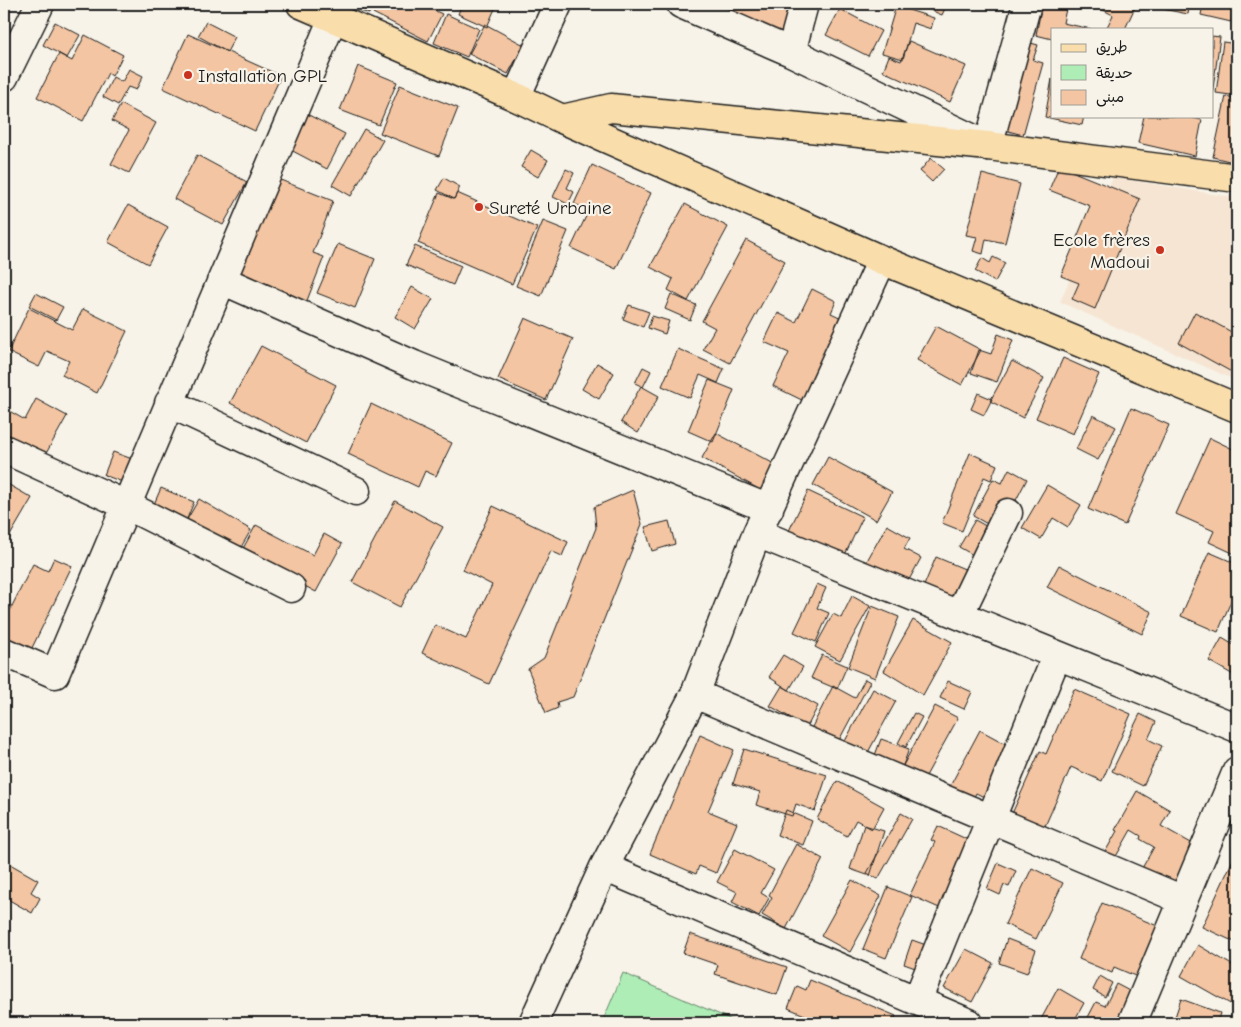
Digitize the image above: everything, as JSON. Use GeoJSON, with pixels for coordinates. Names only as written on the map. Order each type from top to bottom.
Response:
{"type":"FeatureCollection","features":[{"type":"Feature","properties":{"kind":"main road"},"geometry":{"type":"LineString","coordinates":[[300,4],[516,97],[882,260],[1237,408]]}},
{"type":"Feature","properties":{"kind":"main road"},"geometry":{"type":"LineString","coordinates":[[562,119],[611,108],[988,146],[1237,178]]}},
{"type":"Feature","properties":{"kind":"street"},"geometry":{"type":"LineString","coordinates":[[4,77],[40,4]]}},
{"type":"Feature","properties":{"kind":"street"},"geometry":{"type":"LineString","coordinates":[[516,97],[558,4]]}},
{"type":"Feature","properties":{"kind":"street"},"geometry":{"type":"LineString","coordinates":[[680,4],[791,52],[988,146],[1027,4]]}},
{"type":"Feature","properties":{"kind":"street"},"geometry":{"type":"LineString","coordinates":[[791,52],[804,4]]}},
{"type":"Feature","properties":{"kind":"street"},"geometry":{"type":"LineString","coordinates":[[4,652],[55,674],[333,18]]}},
{"type":"Feature","properties":{"kind":"street"},"geometry":{"type":"LineString","coordinates":[[533,1023],[604,868],[695,694],[763,521],[882,260]]}},
{"type":"Feature","properties":{"kind":"street"},"geometry":{"type":"LineString","coordinates":[[222,280],[763,521],[959,615],[1237,728]]}},
{"type":"Feature","properties":{"kind":"street"},"geometry":{"type":"LineString","coordinates":[[169,403],[356,491]]}},
{"type":"Feature","properties":{"kind":"street"},"geometry":{"type":"LineString","coordinates":[[4,449],[126,505],[291,588]]}},
{"type":"Feature","properties":{"kind":"street"},"geometry":{"type":"LineString","coordinates":[[959,615],[1008,513]]}},
{"type":"Feature","properties":{"kind":"street"},"geometry":{"type":"LineString","coordinates":[[916,1001],[1057,655]]}},
{"type":"Feature","properties":{"kind":"street"},"geometry":{"type":"LineString","coordinates":[[695,694],[1183,900]]}},
{"type":"Feature","properties":{"kind":"street"},"geometry":{"type":"LineString","coordinates":[[1132,1023],[1237,771]]}},
{"type":"Feature","properties":{"kind":"street"},"geometry":{"type":"LineString","coordinates":[[604,868],[969,1023]]}},
{"type":"Feature","properties":{"kind":"shaded area","name":"Ecole frères Madoui"},"geometry":{"type":"Polygon","coordinates":[[[1113,177],[1237,198],[1237,381],[1060,302],[1113,177]]]}},
{"type":"Feature","properties":{"kind":"green space"},"geometry":{"type":"Polygon","coordinates":[[[623,973],[739,1023],[602,1023],[623,973]]]}},
{"type":"Feature","properties":{"kind":"building"},"geometry":{"type":"Polygon","coordinates":[[[357,4],[372,4],[369,14],[355,9],[357,4]]]}},
{"type":"Feature","properties":{"kind":"building"},"geometry":{"type":"Polygon","coordinates":[[[378,4],[421,4],[442,14],[428,41],[373,13],[378,4]]]}},
{"type":"Feature","properties":{"kind":"building"},"geometry":{"type":"Polygon","coordinates":[[[462,4],[497,4],[487,27],[458,14],[462,4]]]}},
{"type":"Feature","properties":{"kind":"building"},"geometry":{"type":"Polygon","coordinates":[[[733,4],[791,4],[782,34],[729,19],[733,4]]]}},
{"type":"Feature","properties":{"kind":"building"},"geometry":{"type":"Polygon","coordinates":[[[916,4],[947,4],[942,15],[916,4]]]}},
{"type":"Feature","properties":{"kind":"building"},"geometry":{"type":"Polygon","coordinates":[[[1042,4],[1067,4],[1063,23],[1086,28],[1051,28],[1051,39],[1036,35],[1042,4]]]}},
{"type":"Feature","properties":{"kind":"building"},"geometry":{"type":"Polygon","coordinates":[[[1091,4],[1128,4],[1135,7],[1125,28],[1107,27],[1113,15],[1091,4]]]}},
{"type":"Feature","properties":{"kind":"building"},"geometry":{"type":"Polygon","coordinates":[[[1147,4],[1190,4],[1188,14],[1147,6],[1147,4]]]}},
{"type":"Feature","properties":{"kind":"building"},"geometry":{"type":"Polygon","coordinates":[[[1203,4],[1235,4],[1231,22],[1201,15],[1203,4]]]}},
{"type":"Feature","properties":{"kind":"building"},"geometry":{"type":"Polygon","coordinates":[[[896,6],[934,18],[931,29],[913,23],[903,59],[882,53],[896,6]]]}},
{"type":"Feature","properties":{"kind":"building"},"geometry":{"type":"Polygon","coordinates":[[[840,9],[881,31],[868,56],[826,35],[840,9]]]}},
{"type":"Feature","properties":{"kind":"building"},"geometry":{"type":"Polygon","coordinates":[[[446,14],[479,29],[467,57],[434,43],[446,14]]]}},
{"type":"Feature","properties":{"kind":"building"},"geometry":{"type":"Polygon","coordinates":[[[55,22],[80,35],[67,58],[43,45],[55,22]]]}},
{"type":"Feature","properties":{"kind":"building"},"geometry":{"type":"Polygon","coordinates":[[[206,22],[235,37],[227,52],[198,36],[206,22]]]}},
{"type":"Feature","properties":{"kind":"building"},"geometry":{"type":"Polygon","coordinates":[[[485,24],[524,45],[508,74],[469,54],[485,24]]]}},
{"type":"Feature","properties":{"kind":"building"},"geometry":{"type":"Polygon","coordinates":[[[188,34],[281,76],[255,131],[163,88],[188,34]]]}},
{"type":"Feature","properties":{"kind":"building"},"geometry":{"type":"Polygon","coordinates":[[[85,35],[123,55],[112,76],[108,73],[83,121],[37,97],[59,54],[72,61],[85,35]]]}},
{"type":"Feature","properties":{"kind":"building"},"geometry":{"type":"Polygon","coordinates":[[[1005,36],[1038,45],[1033,60],[1043,63],[1023,135],[982,124],[1005,36]]]}},
{"type":"Feature","properties":{"kind":"building"},"geometry":{"type":"Polygon","coordinates":[[[1214,36],[1220,37],[1214,81],[1214,36]]]}},
{"type":"Feature","properties":{"kind":"building"},"geometry":{"type":"Polygon","coordinates":[[[909,41],[966,66],[950,102],[883,71],[889,56],[901,61],[909,41]]]}},
{"type":"Feature","properties":{"kind":"building"},"geometry":{"type":"Polygon","coordinates":[[[1223,42],[1237,44],[1237,96],[1216,93],[1223,42]]]}},
{"type":"Feature","properties":{"kind":"building"},"geometry":{"type":"Polygon","coordinates":[[[358,66],[397,82],[379,125],[340,110],[358,66]]]}},
{"type":"Feature","properties":{"kind":"building"},"geometry":{"type":"Polygon","coordinates":[[[129,69],[143,76],[136,90],[128,87],[118,105],[103,97],[113,77],[122,82],[129,69]]]}},
{"type":"Feature","properties":{"kind":"building"},"geometry":{"type":"Polygon","coordinates":[[[1051,84],[1051,118],[1084,118],[1082,125],[1045,117],[1051,84]]]}},
{"type":"Feature","properties":{"kind":"building"},"geometry":{"type":"Polygon","coordinates":[[[400,85],[458,108],[439,156],[380,133],[400,85]]]}},
{"type":"Feature","properties":{"kind":"building"},"geometry":{"type":"Polygon","coordinates":[[[1226,96],[1237,99],[1237,163],[1213,157],[1226,96]]]}},
{"type":"Feature","properties":{"kind":"building"},"geometry":{"type":"Polygon","coordinates":[[[121,104],[156,123],[129,173],[111,164],[129,130],[112,121],[121,104]]]}},
{"type":"Feature","properties":{"kind":"building"},"geometry":{"type":"Polygon","coordinates":[[[305,113],[345,134],[327,169],[287,148],[305,113]]]}},
{"type":"Feature","properties":{"kind":"building"},"geometry":{"type":"Polygon","coordinates":[[[1144,118],[1193,118],[1202,120],[1195,156],[1138,143],[1144,118]]]}},
{"type":"Feature","properties":{"kind":"building"},"geometry":{"type":"Polygon","coordinates":[[[364,129],[383,140],[351,196],[332,185],[364,129]]]}},
{"type":"Feature","properties":{"kind":"building"},"geometry":{"type":"Polygon","coordinates":[[[531,150],[548,160],[538,177],[521,167],[531,150]]]}},
{"type":"Feature","properties":{"kind":"building"},"geometry":{"type":"Polygon","coordinates":[[[197,155],[247,182],[223,225],[174,199],[197,155]]]}},
{"type":"Feature","properties":{"kind":"building"},"geometry":{"type":"Polygon","coordinates":[[[931,158],[944,169],[932,182],[920,171],[931,158]]]}},
{"type":"Feature","properties":{"kind":"building"},"geometry":{"type":"Polygon","coordinates":[[[592,165],[651,193],[616,269],[571,248],[589,210],[574,204],[592,165]]]}},
{"type":"Feature","properties":{"kind":"building"},"geometry":{"type":"Polygon","coordinates":[[[1059,166],[1140,199],[1095,309],[1072,299],[1079,283],[1061,276],[1090,206],[1049,190],[1059,166]]]}},
{"type":"Feature","properties":{"kind":"building"},"geometry":{"type":"Polygon","coordinates":[[[566,169],[574,173],[567,188],[574,192],[568,204],[553,197],[566,169]]]}},
{"type":"Feature","properties":{"kind":"building"},"geometry":{"type":"Polygon","coordinates":[[[982,174],[1020,184],[1005,243],[986,239],[983,254],[973,251],[977,237],[966,235],[982,174]]]}},
{"type":"Feature","properties":{"kind":"building"},"geometry":{"type":"Polygon","coordinates":[[[444,178],[460,187],[454,199],[437,190],[444,178]]]}},
{"type":"Feature","properties":{"kind":"building"},"geometry":{"type":"Polygon","coordinates":[[[278,179],[333,201],[313,253],[324,257],[306,303],[239,277],[278,179]]]}},
{"type":"Feature","properties":{"kind":"building"},"geometry":{"type":"Polygon","coordinates":[[[439,193],[454,199],[457,193],[537,228],[512,284],[418,243],[439,193]]]}},
{"type":"Feature","properties":{"kind":"building"},"geometry":{"type":"Polygon","coordinates":[[[685,204],[728,227],[688,301],[668,290],[673,279],[650,267],[685,204]]]}},
{"type":"Feature","properties":{"kind":"building"},"geometry":{"type":"Polygon","coordinates":[[[128,205],[168,227],[148,264],[108,242],[128,205]]]}},
{"type":"Feature","properties":{"kind":"building"},"geometry":{"type":"Polygon","coordinates":[[[543,221],[568,231],[541,296],[516,286],[543,221]]]}},
{"type":"Feature","properties":{"kind":"building"},"geometry":{"type":"Polygon","coordinates":[[[746,240],[785,261],[730,363],[703,349],[715,328],[702,321],[746,240]]]}},
{"type":"Feature","properties":{"kind":"building"},"geometry":{"type":"Polygon","coordinates":[[[338,244],[375,259],[355,308],[317,293],[338,244]]]}},
{"type":"Feature","properties":{"kind":"building"},"geometry":{"type":"Polygon","coordinates":[[[415,246],[461,266],[453,285],[406,265],[415,246]]]}},
{"type":"Feature","properties":{"kind":"building"},"geometry":{"type":"Polygon","coordinates":[[[993,257],[1005,263],[995,282],[975,271],[982,258],[990,263],[993,257]]]}},
{"type":"Feature","properties":{"kind":"building"},"geometry":{"type":"Polygon","coordinates":[[[412,287],[433,299],[415,329],[395,317],[412,287]]]}},
{"type":"Feature","properties":{"kind":"building"},"geometry":{"type":"Polygon","coordinates":[[[812,289],[836,301],[831,313],[848,321],[808,403],[773,386],[789,353],[764,342],[778,313],[796,322],[812,289]]]}},
{"type":"Feature","properties":{"kind":"building"},"geometry":{"type":"Polygon","coordinates":[[[36,293],[63,307],[56,320],[29,306],[36,293]]]}},
{"type":"Feature","properties":{"kind":"building"},"geometry":{"type":"Polygon","coordinates":[[[671,294],[696,305],[690,320],[665,309],[671,294]]]}},
{"type":"Feature","properties":{"kind":"building"},"geometry":{"type":"Polygon","coordinates":[[[629,305],[649,312],[643,327],[623,319],[629,305]]]}},
{"type":"Feature","properties":{"kind":"building"},"geometry":{"type":"Polygon","coordinates":[[[29,308],[72,330],[83,309],[127,331],[97,393],[62,375],[69,361],[47,351],[39,367],[8,352],[29,308]]]}},
{"type":"Feature","properties":{"kind":"building"},"geometry":{"type":"Polygon","coordinates":[[[1195,312],[1237,335],[1237,375],[1179,343],[1195,312]]]}},
{"type":"Feature","properties":{"kind":"building"},"geometry":{"type":"Polygon","coordinates":[[[652,316],[669,321],[665,334],[648,328],[652,316]]]}},
{"type":"Feature","properties":{"kind":"building"},"geometry":{"type":"Polygon","coordinates":[[[525,318],[573,339],[546,400],[498,379],[525,318]]]}},
{"type":"Feature","properties":{"kind":"building"},"geometry":{"type":"Polygon","coordinates":[[[936,326],[981,350],[962,385],[917,360],[936,326]]]}},
{"type":"Feature","properties":{"kind":"building"},"geometry":{"type":"Polygon","coordinates":[[[998,334],[1013,340],[997,382],[971,373],[979,350],[991,354],[998,334]]]}},
{"type":"Feature","properties":{"kind":"building"},"geometry":{"type":"Polygon","coordinates":[[[261,346],[336,385],[306,443],[230,403],[261,346]]]}},
{"type":"Feature","properties":{"kind":"building"},"geometry":{"type":"Polygon","coordinates":[[[678,349],[724,369],[718,383],[700,375],[690,398],[662,386],[678,349]]]}},
{"type":"Feature","properties":{"kind":"building"},"geometry":{"type":"Polygon","coordinates":[[[1063,358],[1099,374],[1073,434],[1036,418],[1063,358]]]}},
{"type":"Feature","properties":{"kind":"building"},"geometry":{"type":"Polygon","coordinates":[[[1012,361],[1044,378],[1023,418],[990,401],[1012,361]]]}},
{"type":"Feature","properties":{"kind":"building"},"geometry":{"type":"Polygon","coordinates":[[[597,363],[614,373],[599,399],[582,389],[597,363]]]}},
{"type":"Feature","properties":{"kind":"building"},"geometry":{"type":"Polygon","coordinates":[[[643,367],[651,371],[643,387],[635,383],[643,367]]]}},
{"type":"Feature","properties":{"kind":"building"},"geometry":{"type":"Polygon","coordinates":[[[709,380],[734,390],[713,442],[688,431],[709,380]]]}},
{"type":"Feature","properties":{"kind":"building"},"geometry":{"type":"Polygon","coordinates":[[[641,386],[659,396],[638,433],[621,422],[641,386]]]}},
{"type":"Feature","properties":{"kind":"building"},"geometry":{"type":"Polygon","coordinates":[[[978,393],[992,399],[984,415],[971,409],[978,393]]]}},
{"type":"Feature","properties":{"kind":"building"},"geometry":{"type":"Polygon","coordinates":[[[36,399],[67,416],[39,466],[4,446],[4,408],[25,420],[36,399]]]}},
{"type":"Feature","properties":{"kind":"building"},"geometry":{"type":"Polygon","coordinates":[[[371,404],[452,443],[436,476],[425,471],[418,487],[348,454],[371,404]]]}},
{"type":"Feature","properties":{"kind":"building"},"geometry":{"type":"Polygon","coordinates":[[[1131,408],[1169,425],[1125,525],[1088,509],[1131,408]]]}},
{"type":"Feature","properties":{"kind":"building"},"geometry":{"type":"Polygon","coordinates":[[[1093,415],[1116,427],[1098,460],[1076,449],[1093,415]]]}},
{"type":"Feature","properties":{"kind":"building"},"geometry":{"type":"Polygon","coordinates":[[[716,433],[780,467],[766,493],[702,458],[716,433]]]}},
{"type":"Feature","properties":{"kind":"building"},"geometry":{"type":"Polygon","coordinates":[[[1210,438],[1237,451],[1237,555],[1209,542],[1214,531],[1176,514],[1210,438]]]}},
{"type":"Feature","properties":{"kind":"building"},"geometry":{"type":"Polygon","coordinates":[[[113,452],[135,460],[125,483],[104,475],[113,452]]]}},
{"type":"Feature","properties":{"kind":"building"},"geometry":{"type":"Polygon","coordinates":[[[970,453],[997,465],[991,480],[984,477],[962,531],[942,523],[970,453]]]}},
{"type":"Feature","properties":{"kind":"building"},"geometry":{"type":"Polygon","coordinates":[[[828,457],[892,492],[876,520],[813,485],[828,457]]]}},
{"type":"Feature","properties":{"kind":"building"},"geometry":{"type":"Polygon","coordinates":[[[1009,469],[1027,479],[1000,531],[973,516],[993,479],[1002,483],[1009,469]]]}},
{"type":"Feature","properties":{"kind":"building"},"geometry":{"type":"Polygon","coordinates":[[[4,482],[32,498],[4,546],[4,482]]]}},
{"type":"Feature","properties":{"kind":"building"},"geometry":{"type":"Polygon","coordinates":[[[1047,485],[1081,505],[1068,527],[1053,518],[1041,539],[1022,528],[1047,485]]]}},
{"type":"Feature","properties":{"kind":"building"},"geometry":{"type":"Polygon","coordinates":[[[161,488],[194,502],[178,540],[145,525],[161,488]]]}},
{"type":"Feature","properties":{"kind":"building"},"geometry":{"type":"Polygon","coordinates":[[[633,490],[642,524],[573,697],[557,702],[558,708],[546,713],[528,669],[544,658],[596,528],[594,507],[633,490]]]}},
{"type":"Feature","properties":{"kind":"building"},"geometry":{"type":"Polygon","coordinates":[[[808,491],[863,517],[841,563],[786,537],[808,491]]]}},
{"type":"Feature","properties":{"kind":"building"},"geometry":{"type":"Polygon","coordinates":[[[199,499],[251,530],[237,554],[185,523],[199,499]]]}},
{"type":"Feature","properties":{"kind":"building"},"geometry":{"type":"Polygon","coordinates":[[[395,501],[443,527],[400,607],[352,582],[395,501]]]}},
{"type":"Feature","properties":{"kind":"building"},"geometry":{"type":"Polygon","coordinates":[[[493,506],[568,542],[562,556],[551,551],[489,684],[422,653],[435,625],[466,639],[492,585],[463,570],[493,506]]]}},
{"type":"Feature","properties":{"kind":"building"},"geometry":{"type":"Polygon","coordinates":[[[975,520],[1000,534],[985,562],[959,547],[975,520]]]}},
{"type":"Feature","properties":{"kind":"building"},"geometry":{"type":"Polygon","coordinates":[[[669,521],[675,544],[652,551],[645,527],[669,521]]]}},
{"type":"Feature","properties":{"kind":"building"},"geometry":{"type":"Polygon","coordinates":[[[256,525],[313,555],[324,534],[342,544],[316,592],[241,552],[256,525]]]}},
{"type":"Feature","properties":{"kind":"building"},"geometry":{"type":"Polygon","coordinates":[[[887,525],[910,538],[904,549],[921,558],[904,589],[864,566],[887,525]]]}},
{"type":"Feature","properties":{"kind":"building"},"geometry":{"type":"Polygon","coordinates":[[[1209,552],[1237,564],[1237,587],[1218,632],[1181,616],[1209,552]]]}},
{"type":"Feature","properties":{"kind":"building"},"geometry":{"type":"Polygon","coordinates":[[[936,557],[967,570],[954,601],[923,588],[936,557]]]}},
{"type":"Feature","properties":{"kind":"building"},"geometry":{"type":"Polygon","coordinates":[[[54,558],[72,566],[27,658],[4,647],[4,617],[6,618],[33,564],[48,571],[54,558]]]}},
{"type":"Feature","properties":{"kind":"building"},"geometry":{"type":"Polygon","coordinates":[[[1059,565],[1152,612],[1142,634],[1047,587],[1059,565]]]}},
{"type":"Feature","properties":{"kind":"building"},"geometry":{"type":"Polygon","coordinates":[[[817,584],[826,588],[817,608],[829,613],[816,642],[794,632],[817,584]]]}},
{"type":"Feature","properties":{"kind":"building"},"geometry":{"type":"Polygon","coordinates":[[[852,596],[870,606],[840,660],[815,647],[833,614],[841,618],[852,596]]]}},
{"type":"Feature","properties":{"kind":"building"},"geometry":{"type":"Polygon","coordinates":[[[872,606],[899,617],[875,678],[848,667],[872,606]]]}},
{"type":"Feature","properties":{"kind":"building"},"geometry":{"type":"Polygon","coordinates":[[[913,620],[952,642],[923,695],[884,671],[913,620]]]}},
{"type":"Feature","properties":{"kind":"building"},"geometry":{"type":"Polygon","coordinates":[[[1222,638],[1237,647],[1237,677],[1209,661],[1222,638]]]}},
{"type":"Feature","properties":{"kind":"building"},"geometry":{"type":"Polygon","coordinates":[[[783,655],[803,667],[789,690],[769,677],[783,655]]]}},
{"type":"Feature","properties":{"kind":"building"},"geometry":{"type":"Polygon","coordinates":[[[822,655],[847,666],[837,689],[811,678],[822,655]]]}},
{"type":"Feature","properties":{"kind":"building"},"geometry":{"type":"Polygon","coordinates":[[[865,679],[870,682],[837,744],[811,729],[833,686],[855,698],[865,679]]]}},
{"type":"Feature","properties":{"kind":"building"},"geometry":{"type":"Polygon","coordinates":[[[948,681],[972,692],[964,709],[940,698],[948,681]]]}},
{"type":"Feature","properties":{"kind":"building"},"geometry":{"type":"Polygon","coordinates":[[[782,686],[818,706],[807,727],[770,706],[782,686]]]}},
{"type":"Feature","properties":{"kind":"building"},"geometry":{"type":"Polygon","coordinates":[[[873,689],[896,701],[866,756],[844,743],[873,689]]]}},
{"type":"Feature","properties":{"kind":"building"},"geometry":{"type":"Polygon","coordinates":[[[1074,689],[1131,714],[1102,781],[1071,767],[1038,842],[1006,827],[1040,751],[1046,754],[1074,689]]]}},
{"type":"Feature","properties":{"kind":"building"},"geometry":{"type":"Polygon","coordinates":[[[935,706],[958,718],[921,785],[899,773],[935,706]]]}},
{"type":"Feature","properties":{"kind":"building"},"geometry":{"type":"Polygon","coordinates":[[[914,713],[922,717],[906,747],[898,743],[914,713]]]}},
{"type":"Feature","properties":{"kind":"building"},"geometry":{"type":"Polygon","coordinates":[[[1140,714],[1156,722],[1148,739],[1162,746],[1143,786],[1112,771],[1140,714]]]}},
{"type":"Feature","properties":{"kind":"building"},"geometry":{"type":"Polygon","coordinates":[[[980,730],[1015,749],[988,799],[976,793],[972,801],[949,788],[980,730]]]}},
{"type":"Feature","properties":{"kind":"building"},"geometry":{"type":"Polygon","coordinates":[[[700,735],[734,750],[708,811],[737,823],[716,873],[699,866],[696,874],[650,854],[700,735]]]}},
{"type":"Feature","properties":{"kind":"building"},"geometry":{"type":"Polygon","coordinates":[[[881,739],[909,749],[902,768],[874,758],[881,739]]]}},
{"type":"Feature","properties":{"kind":"building"},"geometry":{"type":"Polygon","coordinates":[[[744,749],[827,775],[815,811],[796,804],[792,816],[756,805],[760,792],[733,784],[744,749]]]}},
{"type":"Feature","properties":{"kind":"building"},"geometry":{"type":"Polygon","coordinates":[[[837,781],[884,807],[872,829],[856,820],[847,836],[817,819],[837,781]]]}},
{"type":"Feature","properties":{"kind":"building"},"geometry":{"type":"Polygon","coordinates":[[[1137,791],[1170,810],[1161,826],[1200,848],[1176,890],[1141,870],[1154,847],[1140,839],[1141,836],[1131,830],[1114,860],[1104,854],[1137,791]]]}},
{"type":"Feature","properties":{"kind":"building"},"geometry":{"type":"Polygon","coordinates":[[[786,810],[812,821],[803,845],[777,835],[786,810]]]}},
{"type":"Feature","properties":{"kind":"building"},"geometry":{"type":"Polygon","coordinates":[[[901,813],[912,819],[878,879],[867,873],[901,813]]]}},
{"type":"Feature","properties":{"kind":"building"},"geometry":{"type":"Polygon","coordinates":[[[864,825],[884,831],[870,876],[850,869],[864,825]]]}},
{"type":"Feature","properties":{"kind":"building"},"geometry":{"type":"Polygon","coordinates":[[[938,826],[977,844],[946,911],[910,895],[935,842],[931,840],[938,826]]]}},
{"type":"Feature","properties":{"kind":"building"},"geometry":{"type":"Polygon","coordinates":[[[796,844],[823,859],[786,929],[762,915],[772,897],[769,895],[796,844]]]}},
{"type":"Feature","properties":{"kind":"building"},"geometry":{"type":"Polygon","coordinates":[[[735,849],[774,870],[761,893],[769,898],[759,916],[732,902],[737,892],[717,882],[735,849]]]}},
{"type":"Feature","properties":{"kind":"building"},"geometry":{"type":"Polygon","coordinates":[[[1237,851],[1237,943],[1202,927],[1237,851]]]}},
{"type":"Feature","properties":{"kind":"building"},"geometry":{"type":"Polygon","coordinates":[[[998,863],[1016,871],[1009,887],[1004,885],[1000,895],[987,889],[998,863]]]}},
{"type":"Feature","properties":{"kind":"building"},"geometry":{"type":"Polygon","coordinates":[[[10,864],[38,880],[31,892],[40,898],[32,913],[4,897],[4,875],[10,864]]]}},
{"type":"Feature","properties":{"kind":"building"},"geometry":{"type":"Polygon","coordinates":[[[1032,868],[1063,883],[1036,939],[1005,924],[1032,868]]]}},
{"type":"Feature","properties":{"kind":"building"},"geometry":{"type":"Polygon","coordinates":[[[852,880],[881,896],[850,952],[821,936],[852,880]]]}},
{"type":"Feature","properties":{"kind":"building"},"geometry":{"type":"Polygon","coordinates":[[[888,887],[912,897],[886,958],[863,949],[888,887]]]}},
{"type":"Feature","properties":{"kind":"building"},"geometry":{"type":"Polygon","coordinates":[[[1102,903],[1160,927],[1140,978],[1114,967],[1112,973],[1079,959],[1102,903]]]}},
{"type":"Feature","properties":{"kind":"building"},"geometry":{"type":"Polygon","coordinates":[[[690,934],[787,967],[777,995],[715,974],[718,965],[683,953],[690,934]]]}},
{"type":"Feature","properties":{"kind":"building"},"geometry":{"type":"Polygon","coordinates":[[[1007,939],[1036,950],[1027,973],[999,963],[1007,939]]]}},
{"type":"Feature","properties":{"kind":"building"},"geometry":{"type":"Polygon","coordinates":[[[912,940],[929,946],[921,970],[904,964],[912,940]]]}},
{"type":"Feature","properties":{"kind":"building"},"geometry":{"type":"Polygon","coordinates":[[[1198,945],[1237,968],[1237,1001],[1234,1006],[1181,976],[1198,945]]]}},
{"type":"Feature","properties":{"kind":"building"},"geometry":{"type":"Polygon","coordinates":[[[966,949],[993,963],[972,1002],[944,988],[966,949]]]}},
{"type":"Feature","properties":{"kind":"building"},"geometry":{"type":"Polygon","coordinates":[[[1100,976],[1112,983],[1105,997],[1093,990],[1100,976]]]}},
{"type":"Feature","properties":{"kind":"building"},"geometry":{"type":"Polygon","coordinates":[[[810,980],[896,1016],[892,1023],[818,1023],[819,1021],[788,1008],[797,986],[806,990],[810,980]]]}},
{"type":"Feature","properties":{"kind":"building"},"geometry":{"type":"Polygon","coordinates":[[[1116,984],[1137,995],[1123,1023],[1085,1023],[1096,1002],[1105,1006],[1116,984]]]}},
{"type":"Feature","properties":{"kind":"building"},"geometry":{"type":"Polygon","coordinates":[[[1058,988],[1084,1003],[1073,1023],[1039,1023],[1058,988]]]}},
{"type":"Feature","properties":{"kind":"building"},"geometry":{"type":"Polygon","coordinates":[[[1181,999],[1220,1013],[1217,1023],[1173,1023],[1181,999]]]}},
{"type":"Feature","properties":{"kind":"place","name":"Installation GPL"},"geometry":{"type":"Point","coordinates":[188,75]}},
{"type":"Feature","properties":{"kind":"place","name":"Sureté Urbaine"},"geometry":{"type":"Point","coordinates":[479,207]}},
{"type":"Feature","properties":{"kind":"place","name":"Ecole frères Madoui"},"geometry":{"type":"Point","coordinates":[1160,250]}}]}
